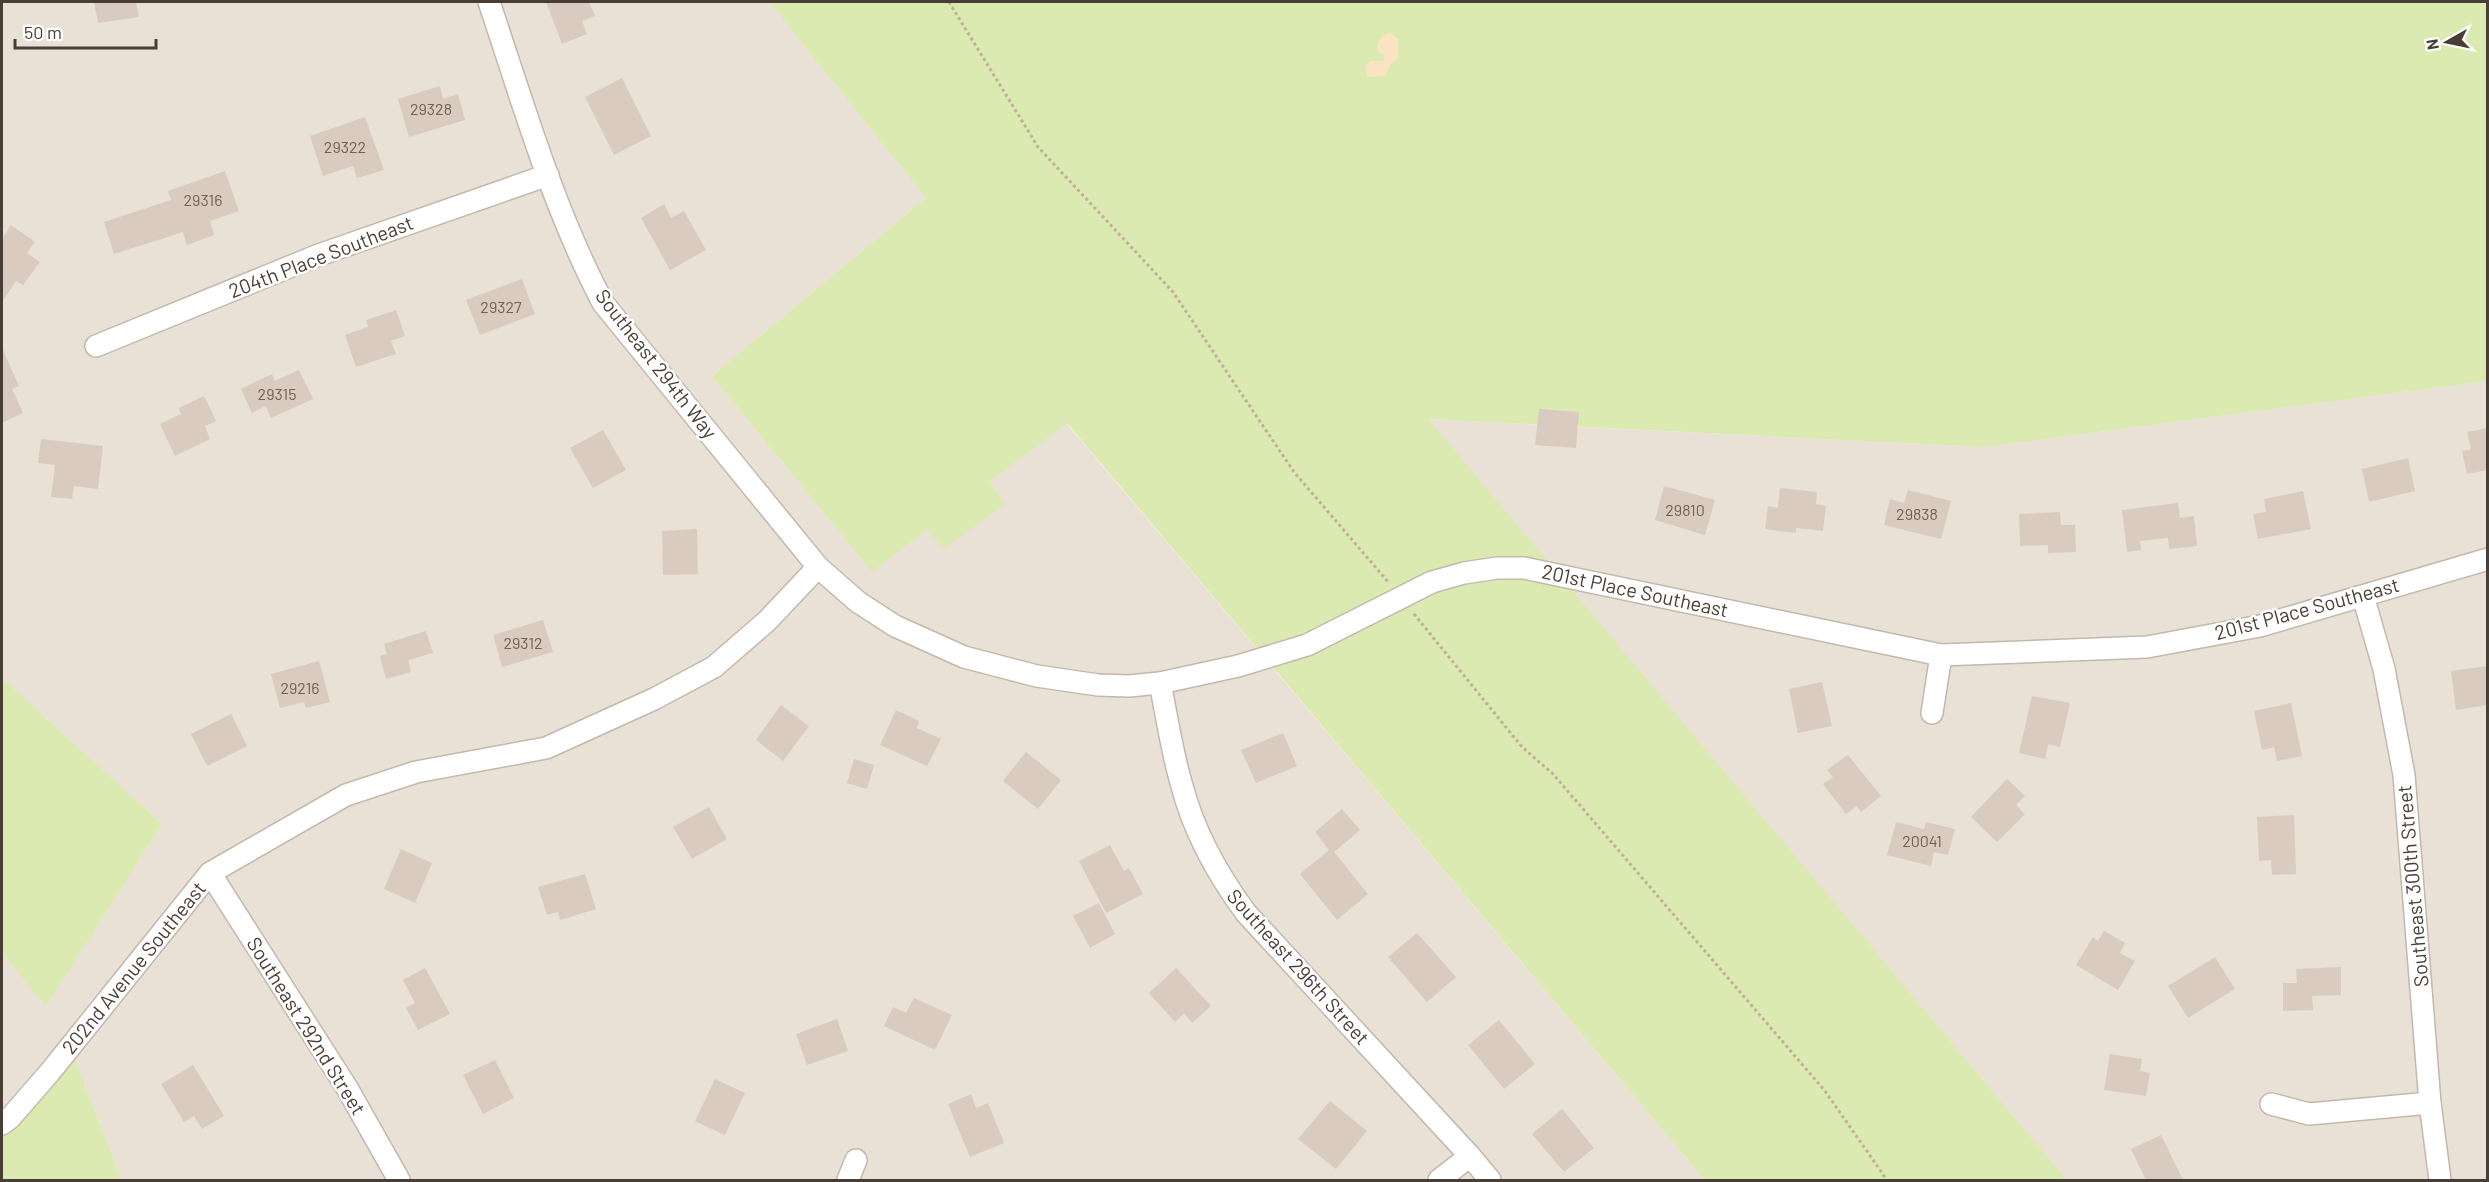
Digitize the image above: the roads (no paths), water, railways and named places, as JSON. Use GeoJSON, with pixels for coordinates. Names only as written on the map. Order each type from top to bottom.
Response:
{"type":"FeatureCollection","features":[{"type":"Feature","properties":{"kind":"street","name":"Southeast 294th Way"},"geometry":{"type":"LineString","coordinates":[[489,2],[548,175],[582,261],[603,303],[818,567]]}},
{"type":"Feature","properties":{"kind":"street","name":"204th Place Southeast"},"geometry":{"type":"LineString","coordinates":[[96,345],[316,256],[548,175]]}},
{"type":"Feature","properties":{"kind":"street","name":"201st Place Southeast"},"geometry":{"type":"LineString","coordinates":[[818,567],[858,602],[895,626],[964,657],[1037,676],[1098,685],[1160,683],[1238,666],[1307,645],[1432,582],[1464,573],[1497,568],[1524,568],[1941,655],[2147,647],[2260,626],[2487,559]]}},
{"type":"Feature","properties":{"kind":"street","name":"202nd Avenue Southeast"},"geometry":{"type":"LineString","coordinates":[[2,1124],[10,1118],[50,1072],[210,873],[346,795],[416,772],[546,748],[654,699],[714,667],[767,621],[818,567]]}},
{"type":"Feature","properties":{"kind":"street","name":"Southeast 300th Street"},"geometry":{"type":"LineString","coordinates":[[2362,596],[2384,669],[2404,775],[2430,1103],[2440,1180]]}},
{"type":"Feature","properties":{"kind":"street"},"geometry":{"type":"LineString","coordinates":[[1932,713],[1941,655]]}},
{"type":"Feature","properties":{"kind":"street","name":"Southeast 296th Street"},"geometry":{"type":"LineString","coordinates":[[1160,683],[1182,787],[1194,823],[1225,884],[1246,913],[1490,1180]]}},
{"type":"Feature","properties":{"kind":"street","name":"Southeast 292nd Street"},"geometry":{"type":"LineString","coordinates":[[210,873],[347,1088],[399,1180]]}},
{"type":"Feature","properties":{"kind":"street"},"geometry":{"type":"LineString","coordinates":[[2271,1104],[2309,1114],[2430,1103]]}},
{"type":"Feature","properties":{"kind":"street"},"geometry":{"type":"LineString","coordinates":[[1439,1180],[1470,1156]]}},
{"type":"Feature","properties":{"kind":"street"},"geometry":{"type":"LineString","coordinates":[[848,1180],[856,1160]]}}]}
